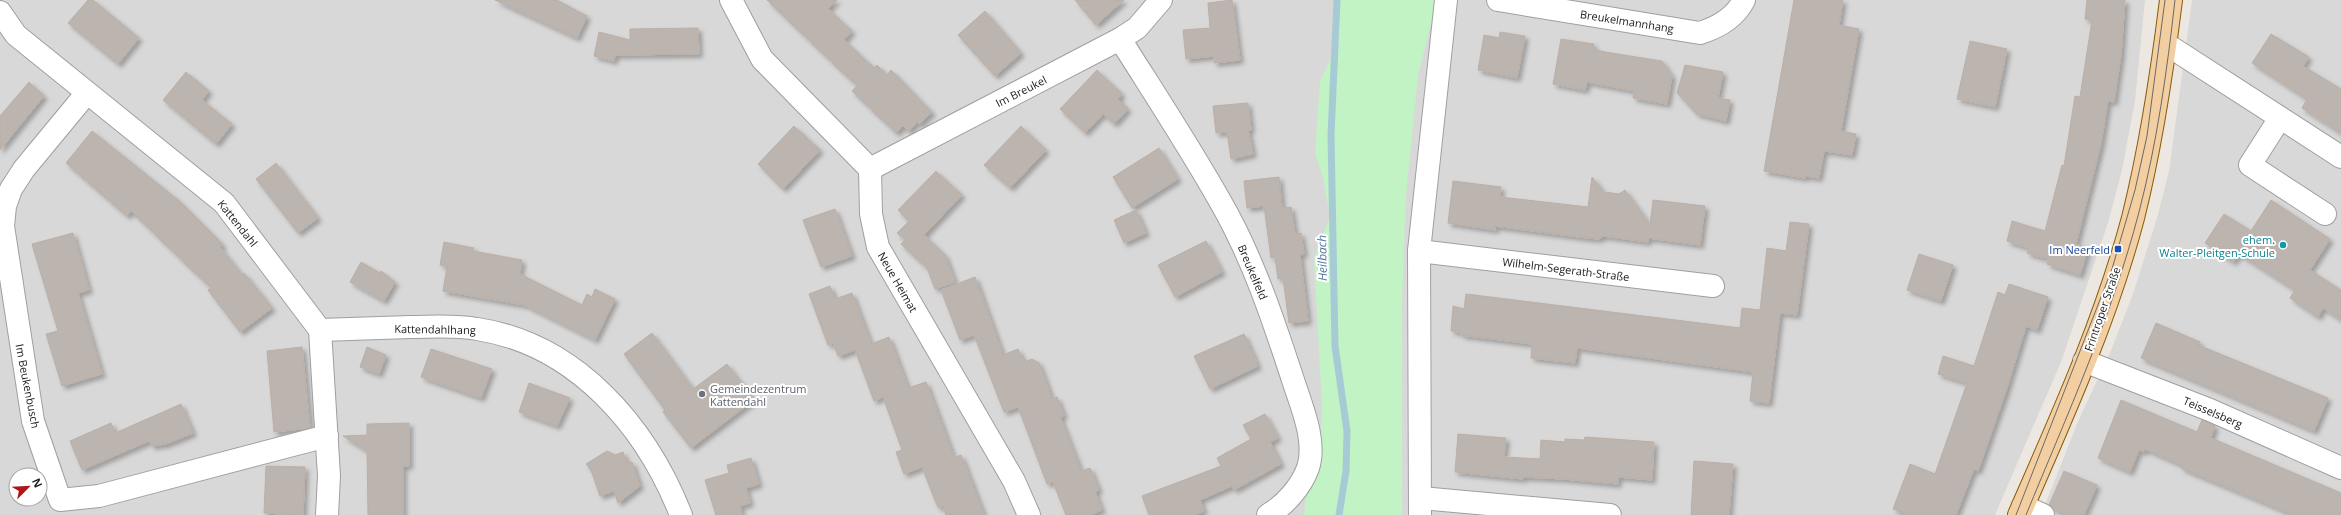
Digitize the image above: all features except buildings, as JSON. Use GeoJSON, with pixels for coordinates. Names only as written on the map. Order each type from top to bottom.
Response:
{"type":"FeatureCollection","features":[{"type":"Feature","properties":{"kind":"main road","name":"Frintroper Straße"},"geometry":{"type":"LineString","coordinates":[[2028,512],[2084,361],[2132,219],[2155,113],[2166,44],[2171,0]]}},
{"type":"Feature","properties":{"kind":"street"},"geometry":{"type":"LineString","coordinates":[[731,0],[762,59],[870,168]]}},
{"type":"Feature","properties":{"kind":"street","name":"Im Breukel"},"geometry":{"type":"LineString","coordinates":[[870,168],[1120,39],[1137,28],[1162,0]]}},
{"type":"Feature","properties":{"kind":"street"},"geometry":{"type":"LineString","coordinates":[[1446,0],[1419,251],[1420,507],[1610,515]]}},
{"type":"Feature","properties":{"kind":"street","name":"Breukelmannhang"},"geometry":{"type":"LineString","coordinates":[[1498,0],[1700,33],[1728,20],[1738,11],[1744,0]]}},
{"type":"Feature","properties":{"kind":"street","name":"Kattendahl"},"geometry":{"type":"LineString","coordinates":[[0,12],[16,35],[86,94],[224,203],[320,330]]}},
{"type":"Feature","properties":{"kind":"street","name":"Breukelfeld"},"geometry":{"type":"LineString","coordinates":[[1120,39],[1221,202],[1253,269],[1278,335],[1298,397],[1309,441],[1308,467],[1295,491],[1280,508],[1268,515]]}},
{"type":"Feature","properties":{"kind":"street"},"geometry":{"type":"LineString","coordinates":[[2166,44],[2341,157]]}},
{"type":"Feature","properties":{"kind":"street","name":"Im Beukenbusch"},"geometry":{"type":"LineString","coordinates":[[86,94],[24,169],[11,189],[5,206],[3,226],[33,421],[60,500],[99,496],[327,436]]}},
{"type":"Feature","properties":{"kind":"street"},"geometry":{"type":"LineString","coordinates":[[2280,118],[2250,165],[2325,214]]}},
{"type":"Feature","properties":{"kind":"street","name":"Neue Heimat"},"geometry":{"type":"LineString","coordinates":[[870,168],[871,214],[878,247],[1014,481],[1030,515]]}},
{"type":"Feature","properties":{"kind":"street","name":"Wilhelm-Segerath-Straße"},"geometry":{"type":"LineString","coordinates":[[1419,251],[1713,286]]}},
{"type":"Feature","properties":{"kind":"street","name":"Kattendahlhang"},"geometry":{"type":"LineString","coordinates":[[320,330],[434,327],[476,328],[515,337],[548,352],[584,376],[618,409],[645,444],[668,482],[681,515]]}},
{"type":"Feature","properties":{"kind":"street"},"geometry":{"type":"LineString","coordinates":[[320,330],[329,476],[327,515]]}},
{"type":"Feature","properties":{"kind":"street","name":"Teisselsberg"},"geometry":{"type":"LineString","coordinates":[[2084,361],[2210,410],[2341,468]]}},
{"type":"Feature","properties":{"kind":"shaded area"},"geometry":{"type":"Polygon","coordinates":[[[0,0],[2145,0],[2135,101],[2122,170],[2108,223],[2061,362],[1995,515],[0,515],[0,0]]]}},
{"type":"Feature","properties":{"kind":"shaded area"},"geometry":{"type":"Polygon","coordinates":[[[2192,0],[2341,0],[2341,515],[2041,515],[2079,419],[2110,353],[2133,294],[2157,218],[2169,171],[2192,0]]]}},
{"type":"Feature","properties":{"kind":"green space"},"geometry":{"type":"Polygon","coordinates":[[[1334,0],[1437,0],[1418,75],[1406,194],[1402,304],[1402,515],[1304,515],[1306,495],[1320,458],[1322,407],[1314,258],[1330,216],[1323,178],[1315,153],[1320,81],[1332,56],[1334,0]]]}},
{"type":"Feature","properties":{"kind":"waterway","name":"Heilbach"},"geometry":{"type":"LineString","coordinates":[[1337,0],[1331,135],[1335,346],[1347,431],[1346,471],[1339,515]]}},
{"type":"Feature","properties":{"kind":"tram line"},"geometry":{"type":"LineString","coordinates":[[2016,515],[2112,269],[2135,190],[2147,136],[2165,0]]}},
{"type":"Feature","properties":{"kind":"tram line"},"geometry":{"type":"LineString","coordinates":[[2026,515],[2088,365],[2116,289],[2128,251],[2151,160],[2165,80],[2175,0]]}},
{"type":"Feature","properties":{"kind":"place","name":"ehem. Walter-Pleitgen-Schule"},"geometry":{"type":"Point","coordinates":[2283,245]}},
{"type":"Feature","properties":{"kind":"place","name":"Im Neerfeld"},"geometry":{"type":"Point","coordinates":[2118,249]}},
{"type":"Feature","properties":{"kind":"place","name":"Gemeindezentrum Kattendahl"},"geometry":{"type":"Point","coordinates":[702,394]}}]}
